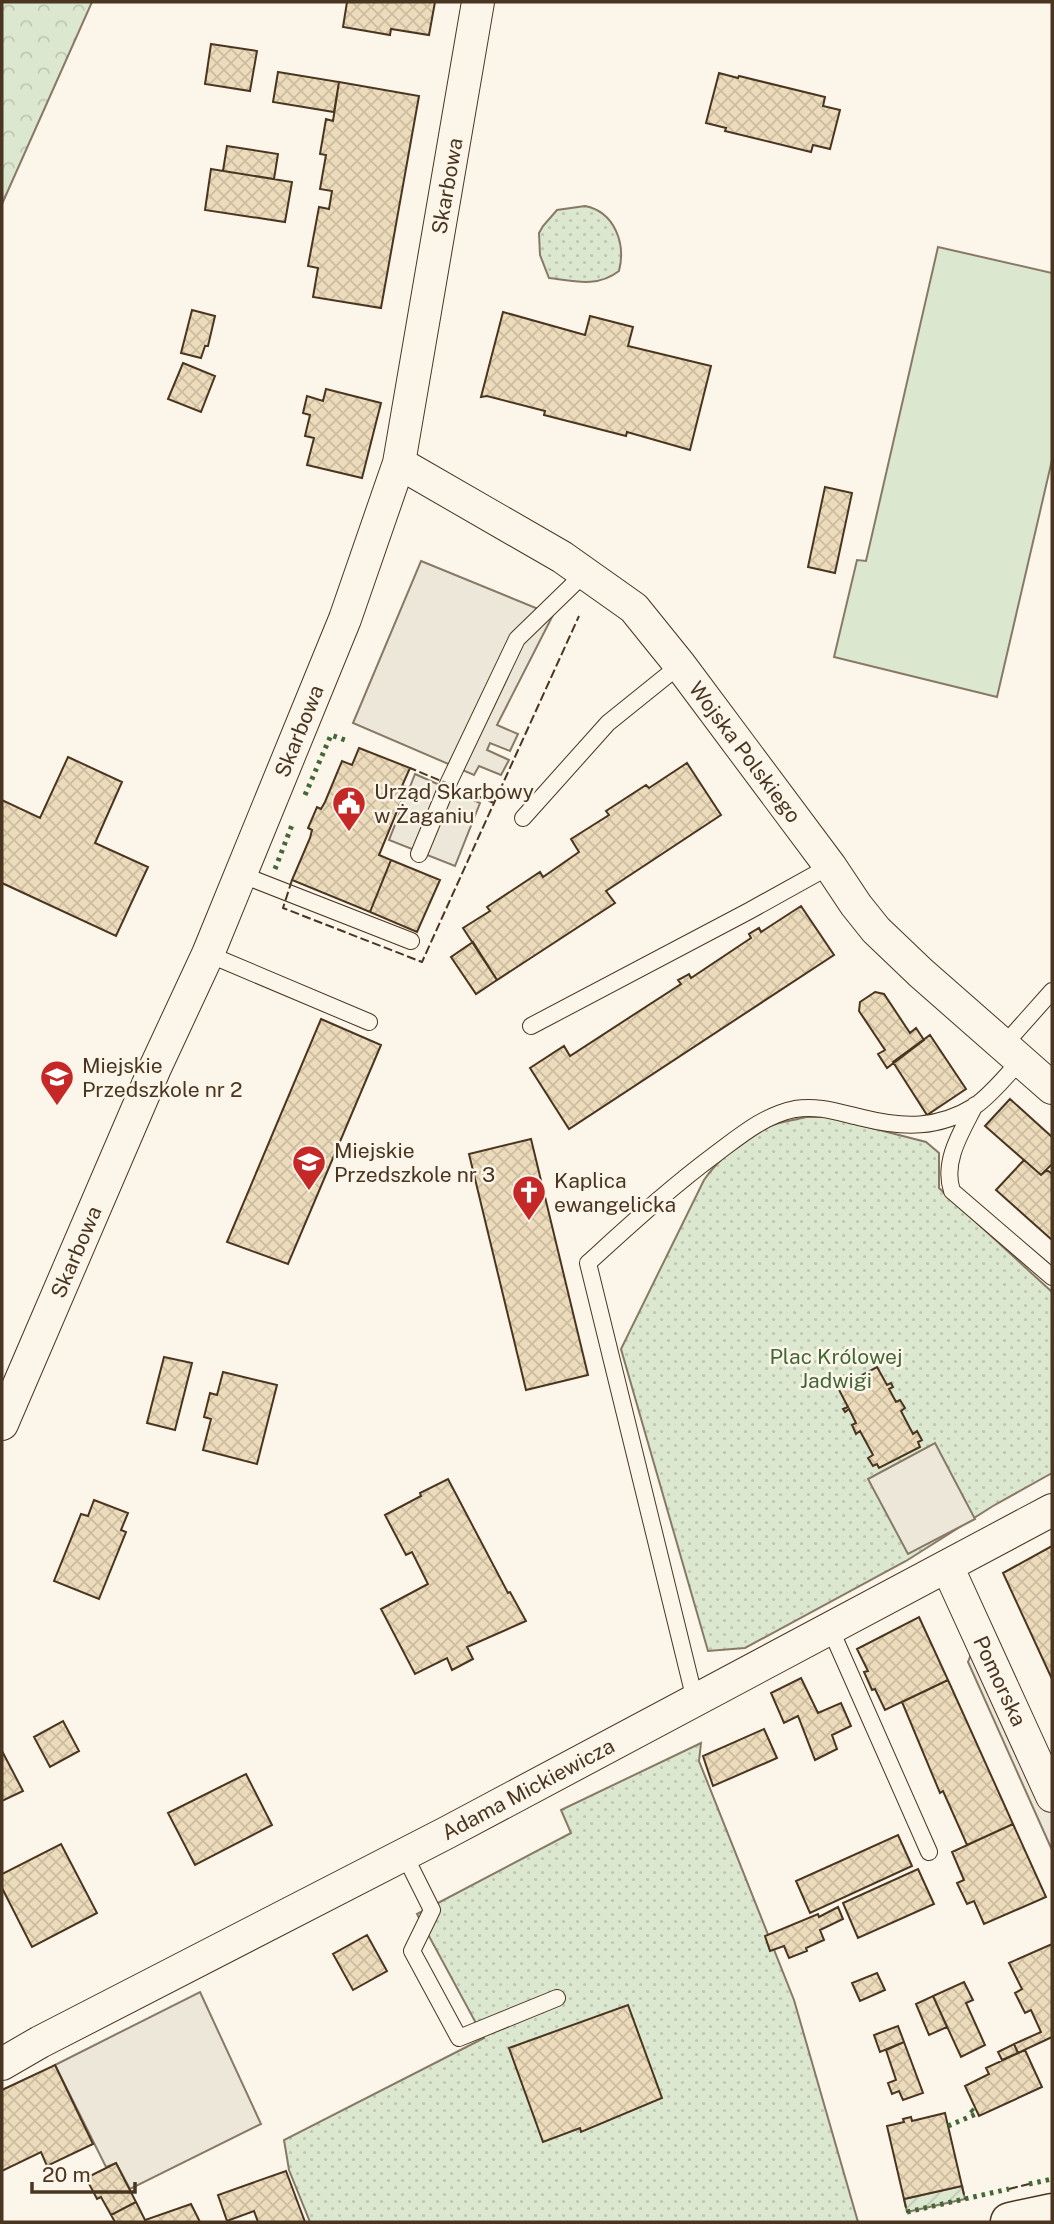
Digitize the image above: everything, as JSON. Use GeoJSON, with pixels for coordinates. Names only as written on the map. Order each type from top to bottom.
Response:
{"type":"FeatureCollection","features":[{"type":"Feature","properties":{"kind":"main road"},"geometry":{"type":"LineString","coordinates":[[1010,2222],[1052,2213]]}},
{"type":"Feature","properties":{"kind":"street","name":"Skarbowa"},"geometry":{"type":"LineString","coordinates":[[2,1424],[155,1068],[208,954],[345,619],[399,463],[478,2]]}},
{"type":"Feature","properties":{"kind":"street","name":"Wojska Polskiego"},"geometry":{"type":"LineString","coordinates":[[399,463],[562,557],[634,608],[680,665],[876,930],[1052,1088]]}},
{"type":"Feature","properties":{"kind":"street","name":"Adama Mickiewicza"},"geometry":{"type":"LineString","coordinates":[[2,2064],[1052,1510]]}},
{"type":"Feature","properties":{"kind":"street","name":"Pomorska"},"geometry":{"type":"LineString","coordinates":[[947,1566],[1052,1796]]}},
{"type":"Feature","properties":{"kind":"lane"},"geometry":{"type":"LineString","coordinates":[[419,854],[448,784],[517,639],[585,573]]}},
{"type":"Feature","properties":{"kind":"lane"},"geometry":{"type":"LineString","coordinates":[[523,818],[608,723],[680,665]]}},
{"type":"Feature","properties":{"kind":"lane"},"geometry":{"type":"LineString","coordinates":[[531,1026],[830,866]]}},
{"type":"Feature","properties":{"kind":"lane"},"geometry":{"type":"LineString","coordinates":[[240,874],[411,941]]}},
{"type":"Feature","properties":{"kind":"lane"},"geometry":{"type":"LineString","coordinates":[[208,954],[369,1022]]}},
{"type":"Feature","properties":{"kind":"lane"},"geometry":{"type":"LineString","coordinates":[[1052,991],[1012,1054],[975,1105],[958,1138],[950,1161],[948,1181],[952,1191],[1052,1277]]}},
{"type":"Feature","properties":{"kind":"lane"},"geometry":{"type":"LineString","coordinates":[[695,1700],[588,1263],[673,1185],[752,1126],[775,1115],[802,1109],[831,1109],[888,1125],[915,1126],[941,1121],[975,1105]]}},
{"type":"Feature","properties":{"kind":"lane"},"geometry":{"type":"LineString","coordinates":[[830,1628],[929,1852]]}},
{"type":"Feature","properties":{"kind":"lane"},"geometry":{"type":"LineString","coordinates":[[404,1854],[432,1910],[412,1951],[458,2038],[557,1998]]}},
{"type":"Feature","properties":{"kind":"green space"},"geometry":{"type":"Polygon","coordinates":[[[2,2],[92,2],[2,204],[2,2]]]}},
{"type":"Feature","properties":{"kind":"green space"},"geometry":{"type":"Polygon","coordinates":[[[585,206],[604,215],[616,231],[621,250],[619,271],[594,281],[576,282],[549,278],[540,255],[539,233],[557,210],[585,206]]]}},
{"type":"Feature","properties":{"kind":"green space"},"geometry":{"type":"Polygon","coordinates":[[[938,247],[1052,273],[1052,460],[997,697],[834,657],[857,560],[866,561],[938,247]]]}},
{"type":"Feature","properties":{"kind":"green space","name":"Plac Królowej Jadwigi"},"geometry":{"type":"Polygon","coordinates":[[[806,1117],[829,1117],[926,1142],[939,1153],[939,1188],[1052,1292],[1052,1473],[993,1506],[906,1561],[745,1648],[708,1651],[621,1349],[710,1172],[754,1134],[777,1124],[806,1117]]]}},
{"type":"Feature","properties":{"kind":"green space"},"geometry":{"type":"Polygon","coordinates":[[[701,1743],[699,1761],[794,2000],[858,2222],[310,2222],[289,2170],[284,2140],[484,2038],[417,1914],[571,1833],[561,1810],[701,1743]]]}},
{"type":"Feature","properties":{"kind":"green space"},"geometry":{"type":"Polygon","coordinates":[[[962,2186],[965,2199],[907,2212],[904,2199],[962,2186]]]}},
{"type":"Feature","properties":{"kind":"shaded area"},"geometry":{"type":"Polygon","coordinates":[[[421,561],[553,615],[497,725],[518,734],[510,751],[490,743],[487,750],[509,760],[501,775],[479,766],[474,775],[353,723],[421,561]]]}},
{"type":"Feature","properties":{"kind":"shaded area"},"geometry":{"type":"Polygon","coordinates":[[[415,774],[480,803],[455,866],[389,840],[415,774]]]}},
{"type":"Feature","properties":{"kind":"shaded area"},"geometry":{"type":"Polygon","coordinates":[[[935,1443],[975,1519],[908,1554],[868,1479],[935,1443]]]}},
{"type":"Feature","properties":{"kind":"shaded area"},"geometry":{"type":"Polygon","coordinates":[[[980,1632],[1052,1795],[1052,1850],[968,1662],[980,1632]]]}},
{"type":"Feature","properties":{"kind":"shaded area"},"geometry":{"type":"Polygon","coordinates":[[[200,1992],[261,2124],[130,2189],[116,2163],[106,2167],[55,2065],[200,1992]]]}},
{"type":"Feature","properties":{"kind":"building"},"geometry":{"type":"Polygon","coordinates":[[[347,2],[435,2],[429,35],[391,29],[390,35],[343,27],[347,2]]]}},
{"type":"Feature","properties":{"kind":"building"},"geometry":{"type":"Polygon","coordinates":[[[211,44],[257,51],[250,91],[205,84],[211,44]]]}},
{"type":"Feature","properties":{"kind":"building"},"geometry":{"type":"Polygon","coordinates":[[[278,72],[339,82],[334,112],[273,102],[278,72]]]}},
{"type":"Feature","properties":{"kind":"building"},"geometry":{"type":"Polygon","coordinates":[[[719,73],[825,97],[823,106],[840,110],[830,149],[813,145],[811,152],[725,131],[726,128],[706,123],[719,73]]]}},
{"type":"Feature","properties":{"kind":"building"},"geometry":{"type":"Polygon","coordinates":[[[339,82],[419,96],[381,308],[313,297],[318,268],[308,266],[319,207],[329,209],[332,191],[320,189],[326,155],[320,154],[326,119],[333,121],[339,82]]]}},
{"type":"Feature","properties":{"kind":"building"},"geometry":{"type":"Polygon","coordinates":[[[227,146],[278,154],[274,179],[223,171],[227,146]]]}},
{"type":"Feature","properties":{"kind":"building"},"geometry":{"type":"Polygon","coordinates":[[[211,169],[292,182],[285,222],[205,210],[211,169]]]}},
{"type":"Feature","properties":{"kind":"building"},"geometry":{"type":"Polygon","coordinates":[[[192,310],[215,316],[208,346],[205,346],[201,358],[181,353],[192,310]]]}},
{"type":"Feature","properties":{"kind":"building"},"geometry":{"type":"Polygon","coordinates":[[[503,312],[585,335],[590,316],[633,327],[628,346],[711,366],[690,450],[627,432],[626,436],[544,415],[545,411],[487,396],[481,397],[503,312]]]}},
{"type":"Feature","properties":{"kind":"building"},"geometry":{"type":"Polygon","coordinates":[[[183,363],[215,376],[201,412],[168,399],[183,363]]]}},
{"type":"Feature","properties":{"kind":"building"},"geometry":{"type":"Polygon","coordinates":[[[326,389],[381,403],[362,478],[307,465],[314,438],[305,436],[310,415],[303,413],[307,396],[323,401],[326,389]]]}},
{"type":"Feature","properties":{"kind":"building"},"geometry":{"type":"Polygon","coordinates":[[[825,487],[852,493],[835,573],[808,567],[825,487]]]}},
{"type":"Feature","properties":{"kind":"building","name":"Urząd Skarbowy w Żaganiu"},"geometry":{"type":"Polygon","coordinates":[[[359,748],[410,768],[402,786],[407,787],[379,855],[391,860],[370,912],[292,880],[310,838],[312,830],[308,828],[317,807],[321,809],[325,802],[342,761],[352,765],[359,748]]]}},
{"type":"Feature","properties":{"kind":"building"},"geometry":{"type":"Polygon","coordinates":[[[68,757],[122,782],[95,843],[148,867],[116,936],[2,883],[2,800],[40,818],[68,757]]]}},
{"type":"Feature","properties":{"kind":"building"},"geometry":{"type":"Polygon","coordinates":[[[687,763],[721,815],[606,891],[615,903],[497,980],[463,928],[490,911],[487,907],[540,872],[543,877],[579,852],[571,839],[609,815],[606,811],[646,785],[649,788],[687,763]]]}},
{"type":"Feature","properties":{"kind":"building"},"geometry":{"type":"Polygon","coordinates":[[[391,860],[440,880],[417,932],[370,912],[391,860]]]}},
{"type":"Feature","properties":{"kind":"building"},"geometry":{"type":"Polygon","coordinates":[[[801,906],[834,955],[569,1129],[530,1068],[564,1046],[570,1056],[681,984],[678,980],[689,974],[691,978],[751,938],[749,934],[759,928],[761,932],[801,906]]]}},
{"type":"Feature","properties":{"kind":"building"},"geometry":{"type":"Polygon","coordinates":[[[473,942],[497,980],[476,994],[451,957],[473,942]]]}},
{"type":"Feature","properties":{"kind":"building"},"geometry":{"type":"Polygon","coordinates":[[[875,992],[884,994],[910,1033],[916,1028],[924,1040],[887,1068],[878,1054],[885,1050],[859,1011],[860,1002],[875,992]]]}},
{"type":"Feature","properties":{"kind":"building"},"geometry":{"type":"Polygon","coordinates":[[[321,1019],[381,1045],[288,1264],[227,1242],[321,1019]]]}},
{"type":"Feature","properties":{"kind":"building"},"geometry":{"type":"Polygon","coordinates":[[[930,1035],[966,1089],[927,1115],[893,1062],[930,1035]]]}},
{"type":"Feature","properties":{"kind":"building"},"geometry":{"type":"Polygon","coordinates":[[[1010,1099],[1052,1137],[1052,1164],[1041,1175],[985,1126],[1010,1099]]]}},
{"type":"Feature","properties":{"kind":"building"},"geometry":{"type":"Polygon","coordinates":[[[531,1139],[588,1375],[526,1390],[469,1154],[531,1139]]]}},
{"type":"Feature","properties":{"kind":"building"},"geometry":{"type":"Polygon","coordinates":[[[1024,1160],[1041,1175],[1047,1170],[1052,1174],[1052,1240],[996,1190],[1024,1160]]]}},
{"type":"Feature","properties":{"kind":"building"},"geometry":{"type":"Polygon","coordinates":[[[164,1357],[192,1363],[175,1430],[147,1423],[164,1357]]]}},
{"type":"Feature","properties":{"kind":"building"},"geometry":{"type":"Polygon","coordinates":[[[877,1367],[887,1385],[891,1383],[893,1387],[889,1389],[896,1402],[900,1400],[905,1408],[901,1411],[913,1434],[917,1431],[922,1440],[918,1442],[920,1447],[879,1468],[877,1464],[873,1466],[868,1458],[873,1455],[860,1431],[856,1434],[852,1425],[856,1423],[849,1409],[845,1412],[843,1409],[848,1407],[838,1388],[877,1367]]]}},
{"type":"Feature","properties":{"kind":"building"},"geometry":{"type":"Polygon","coordinates":[[[223,1372],[277,1385],[257,1464],[203,1450],[211,1419],[204,1417],[210,1393],[217,1395],[223,1372]]]}},
{"type":"Feature","properties":{"kind":"building"},"geometry":{"type":"Polygon","coordinates":[[[448,1479],[508,1593],[510,1592],[526,1621],[467,1647],[473,1659],[452,1670],[447,1658],[415,1674],[381,1609],[428,1584],[412,1552],[406,1555],[385,1515],[448,1479]]]}},
{"type":"Feature","properties":{"kind":"building"},"geometry":{"type":"Polygon","coordinates":[[[94,1500],[128,1513],[121,1530],[126,1532],[99,1599],[54,1581],[81,1514],[88,1516],[94,1500]]]}},
{"type":"Feature","properties":{"kind":"building"},"geometry":{"type":"Polygon","coordinates":[[[1052,1546],[1052,1679],[1003,1573],[1052,1546]]]}},
{"type":"Feature","properties":{"kind":"building"},"geometry":{"type":"Polygon","coordinates":[[[919,1617],[948,1680],[885,1710],[875,1689],[872,1690],[864,1672],[868,1671],[857,1649],[919,1617]]]}},
{"type":"Feature","properties":{"kind":"building"},"geometry":{"type":"Polygon","coordinates":[[[801,1678],[818,1713],[841,1703],[851,1726],[832,1735],[837,1749],[815,1760],[798,1716],[784,1723],[771,1693],[801,1678]]]}},
{"type":"Feature","properties":{"kind":"building"},"geometry":{"type":"Polygon","coordinates":[[[948,1680],[1013,1824],[967,1845],[943,1791],[940,1793],[902,1702],[948,1680]]]}},
{"type":"Feature","properties":{"kind":"building"},"geometry":{"type":"Polygon","coordinates":[[[63,1721],[79,1751],[50,1767],[34,1737],[63,1721]]]}},
{"type":"Feature","properties":{"kind":"building"},"geometry":{"type":"Polygon","coordinates":[[[764,1729],[777,1758],[713,1786],[703,1756],[764,1729]]]}},
{"type":"Feature","properties":{"kind":"building"},"geometry":{"type":"Polygon","coordinates":[[[2,1751],[23,1791],[2,1801],[2,1751]]]}},
{"type":"Feature","properties":{"kind":"building"},"geometry":{"type":"Polygon","coordinates":[[[246,1774],[272,1825],[195,1865],[168,1813],[246,1774]]]}},
{"type":"Feature","properties":{"kind":"building"},"geometry":{"type":"Polygon","coordinates":[[[1013,1824],[1046,1897],[984,1924],[974,1901],[967,1904],[957,1883],[964,1880],[952,1852],[1013,1824]]]}},
{"type":"Feature","properties":{"kind":"building"},"geometry":{"type":"Polygon","coordinates":[[[898,1835],[912,1866],[810,1913],[796,1881],[898,1835]]]}},
{"type":"Feature","properties":{"kind":"building"},"geometry":{"type":"Polygon","coordinates":[[[61,1844],[97,1913],[32,1947],[2,1888],[2,1874],[61,1844]]]}},
{"type":"Feature","properties":{"kind":"building"},"geometry":{"type":"Polygon","coordinates":[[[918,1869],[934,1904],[858,1938],[843,1903],[918,1869]]]}},
{"type":"Feature","properties":{"kind":"building"},"geometry":{"type":"Polygon","coordinates":[[[838,1907],[843,1919],[820,1930],[824,1940],[806,1948],[807,1951],[789,1958],[784,1946],[770,1951],[765,1936],[818,1914],[819,1917],[838,1907]]]}},
{"type":"Feature","properties":{"kind":"building"},"geometry":{"type":"Polygon","coordinates":[[[367,1935],[387,1971],[353,1990],[333,1954],[367,1935]]]}},
{"type":"Feature","properties":{"kind":"building"},"geometry":{"type":"Polygon","coordinates":[[[1052,1944],[1052,2037],[1018,2053],[1014,2044],[1041,2032],[1031,2010],[1025,2013],[1015,1993],[1022,1989],[1009,1963],[1052,1944]]]}},
{"type":"Feature","properties":{"kind":"building"},"geometry":{"type":"Polygon","coordinates":[[[877,1973],[885,1990],[860,2001],[852,1983],[877,1973]]]}},
{"type":"Feature","properties":{"kind":"building"},"geometry":{"type":"Polygon","coordinates":[[[964,1982],[973,2000],[966,2003],[985,2045],[961,2057],[933,1996],[964,1982]]]}},
{"type":"Feature","properties":{"kind":"building"},"geometry":{"type":"Polygon","coordinates":[[[933,1996],[947,2027],[929,2035],[916,2004],[933,1996]]]}},
{"type":"Feature","properties":{"kind":"building"},"geometry":{"type":"Polygon","coordinates":[[[628,2005],[662,2098],[581,2132],[580,2128],[543,2142],[509,2048],[628,2005]]]}},
{"type":"Feature","properties":{"kind":"building"},"geometry":{"type":"Polygon","coordinates":[[[898,2026],[904,2042],[880,2052],[874,2035],[898,2026]]]}},
{"type":"Feature","properties":{"kind":"building"},"geometry":{"type":"Polygon","coordinates":[[[904,2042],[923,2093],[903,2100],[899,2091],[892,2094],[888,2083],[896,2080],[886,2050],[904,2042]]]}},
{"type":"Feature","properties":{"kind":"building"},"geometry":{"type":"Polygon","coordinates":[[[1014,2044],[1018,2053],[1002,2060],[998,2052],[1014,2044]]]}},
{"type":"Feature","properties":{"kind":"building"},"geometry":{"type":"Polygon","coordinates":[[[1025,2050],[1042,2087],[979,2116],[965,2086],[989,2074],[986,2068],[1025,2050]]]}},
{"type":"Feature","properties":{"kind":"building"},"geometry":{"type":"Polygon","coordinates":[[[55,2065],[93,2144],[47,2166],[41,2152],[2,2171],[2,2090],[55,2065]]]}},
{"type":"Feature","properties":{"kind":"building"},"geometry":{"type":"Polygon","coordinates":[[[945,2113],[962,2186],[904,2199],[887,2126],[904,2122],[903,2119],[911,2117],[912,2121],[945,2113]]]}},
{"type":"Feature","properties":{"kind":"building"},"geometry":{"type":"Polygon","coordinates":[[[116,2163],[136,2202],[111,2215],[101,2197],[97,2199],[86,2178],[116,2163]]]}},
{"type":"Feature","properties":{"kind":"building"},"geometry":{"type":"Polygon","coordinates":[[[286,2171],[305,2222],[258,2222],[254,2211],[227,2221],[218,2195],[286,2171]]]}},
{"type":"Feature","properties":{"kind":"building"},"geometry":{"type":"Polygon","coordinates":[[[136,2202],[146,2222],[115,2222],[111,2215],[136,2202]]]}},
{"type":"Feature","properties":{"kind":"building"},"geometry":{"type":"Polygon","coordinates":[[[191,2204],[200,2222],[145,2220],[191,2204]]]}},
{"type":"Feature","properties":{"kind":"hedge"},"geometry":{"type":"LineString","coordinates":[[305,795],[331,735],[345,740]]}},
{"type":"Feature","properties":{"kind":"hedge"},"geometry":{"type":"LineString","coordinates":[[275,869],[292,825]]}},
{"type":"Feature","properties":{"kind":"hedge"},"geometry":{"type":"LineString","coordinates":[[948,2126],[976,2114],[967,2106]]}},
{"type":"Feature","properties":{"kind":"hedge"},"geometry":{"type":"LineString","coordinates":[[1029,2184],[1052,2179]]}},
{"type":"Feature","properties":{"kind":"hedge"},"geometry":{"type":"LineString","coordinates":[[907,2212],[1009,2189]]}},
{"type":"Feature","properties":{"kind":"fence"},"geometry":{"type":"LineString","coordinates":[[494,803],[579,616]]}},
{"type":"Feature","properties":{"kind":"fence"},"geometry":{"type":"LineString","coordinates":[[292,880],[283,908],[422,962],[494,803],[410,768]]}},
{"type":"Feature","properties":{"kind":"fence"},"geometry":{"type":"LineString","coordinates":[[1009,2189],[1029,2184]]}},
{"type":"Feature","properties":{"kind":"fence"},"geometry":{"type":"LineString","coordinates":[[962,2186],[965,2199]]}},
{"type":"Feature","properties":{"kind":"fence"},"geometry":{"type":"LineString","coordinates":[[904,2199],[907,2212]]}},
{"type":"Feature","properties":{"kind":"place","name":"Urząd Skarbowy w Żaganiu"},"geometry":{"type":"Point","coordinates":[349,833]}},
{"type":"Feature","properties":{"kind":"place","name":"Miejskie Przedszkole nr 2"},"geometry":{"type":"Point","coordinates":[57,1107]}},
{"type":"Feature","properties":{"kind":"place","name":"Miejskie Przedszkole nr 3"},"geometry":{"type":"Point","coordinates":[309,1192]}},
{"type":"Feature","properties":{"kind":"place","name":"Kaplica ewangelicka"},"geometry":{"type":"Point","coordinates":[529,1222]}}]}
